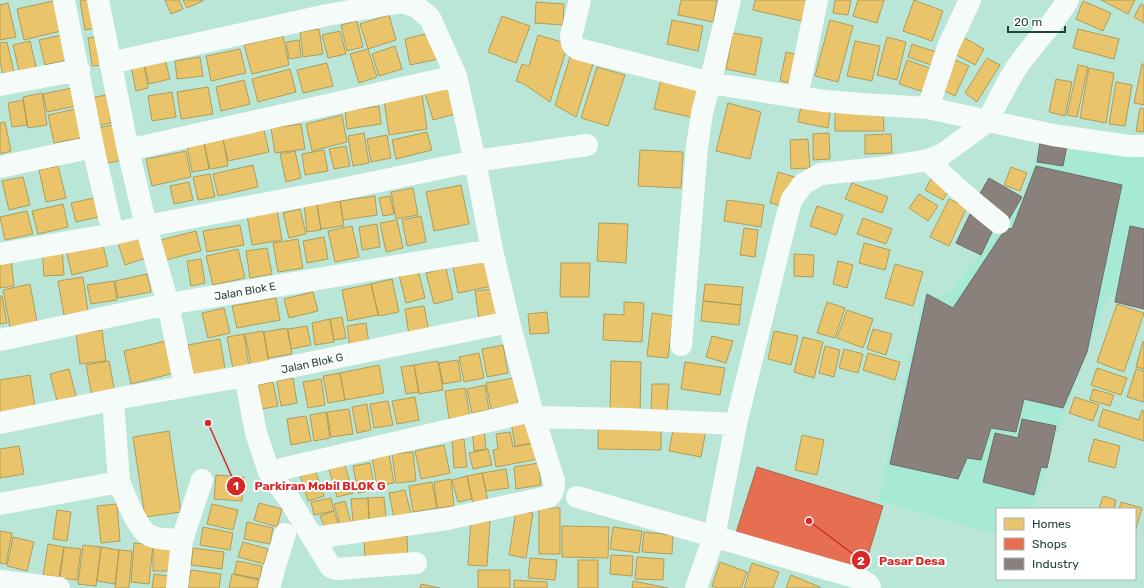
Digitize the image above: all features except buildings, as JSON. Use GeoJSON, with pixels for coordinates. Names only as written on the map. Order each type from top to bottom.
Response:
{"type":"FeatureCollection","features":[{"type":"Feature","properties":{"kind":"street"},"geometry":{"type":"LineString","coordinates":[[64,0],[93,147],[113,234]]}},
{"type":"Feature","properties":{"kind":"street"},"geometry":{"type":"LineString","coordinates":[[98,0],[128,150],[146,226],[168,304],[185,386]]}},
{"type":"Feature","properties":{"kind":"street"},"geometry":{"type":"LineString","coordinates":[[580,0],[571,36],[572,44],[578,49],[710,83],[797,97],[861,104],[928,108],[1053,135],[1130,146],[1144,146]]}},
{"type":"Feature","properties":{"kind":"street"},"geometry":{"type":"LineString","coordinates":[[681,345],[697,147],[702,113],[730,0]]}},
{"type":"Feature","properties":{"kind":"street"},"geometry":{"type":"LineString","coordinates":[[797,97],[817,0]]}},
{"type":"Feature","properties":{"kind":"street"},"geometry":{"type":"LineString","coordinates":[[928,108],[948,47],[970,0]]}},
{"type":"Feature","properties":{"kind":"street"},"geometry":{"type":"LineString","coordinates":[[696,588],[714,537],[736,424],[792,200],[803,184],[821,174],[880,168],[928,160],[943,154],[988,122],[999,99],[1019,65],[1060,14],[1068,0]]}},
{"type":"Feature","properties":{"kind":"street"},"geometry":{"type":"LineString","coordinates":[[110,63],[327,15],[402,2],[418,3],[430,18],[456,76],[475,161],[492,250],[533,414],[554,481],[554,490],[552,495],[548,497],[446,519],[314,538]]}},
{"type":"Feature","properties":{"kind":"street"},"geometry":{"type":"LineString","coordinates":[[0,85],[79,70]]}},
{"type":"Feature","properties":{"kind":"street"},"geometry":{"type":"LineString","coordinates":[[128,150],[456,76]]}},
{"type":"Feature","properties":{"kind":"street"},"geometry":{"type":"LineString","coordinates":[[0,254],[113,234],[146,226],[342,189],[475,161],[587,145]]}},
{"type":"Feature","properties":{"kind":"street"},"geometry":{"type":"LineString","coordinates":[[0,167],[93,147]]}},
{"type":"Feature","properties":{"kind":"street"},"geometry":{"type":"LineString","coordinates":[[928,160],[944,178],[999,223]]}},
{"type":"Feature","properties":{"kind":"street","name":"Jalan Blok E"},"geometry":{"type":"LineString","coordinates":[[0,340],[168,304],[492,250]]}},
{"type":"Feature","properties":{"kind":"street","name":"Jalan Blok G"},"geometry":{"type":"LineString","coordinates":[[0,423],[185,386],[245,376],[510,322]]}},
{"type":"Feature","properties":{"kind":"street"},"geometry":{"type":"LineString","coordinates":[[245,376],[256,433],[269,472],[291,502],[330,566],[337,569],[416,563]]}},
{"type":"Feature","properties":{"kind":"street"},"geometry":{"type":"LineString","coordinates":[[113,400],[119,482],[139,525],[143,532],[150,536],[182,540]]}},
{"type":"Feature","properties":{"kind":"street"},"geometry":{"type":"LineString","coordinates":[[269,472],[533,414],[736,424]]}},
{"type":"Feature","properties":{"kind":"street"},"geometry":{"type":"LineString","coordinates":[[177,588],[182,540],[202,480]]}},
{"type":"Feature","properties":{"kind":"street"},"geometry":{"type":"LineString","coordinates":[[0,504],[119,482]]}},
{"type":"Feature","properties":{"kind":"street"},"geometry":{"type":"LineString","coordinates":[[576,497],[858,578],[869,585],[870,588]]}},
{"type":"Feature","properties":{"kind":"street"},"geometry":{"type":"LineString","coordinates":[[269,588],[285,534]]}},
{"type":"Feature","properties":{"kind":"street"},"geometry":{"type":"LineString","coordinates":[[0,581],[59,588]]}},
{"type":"Feature","properties":{"kind":"shaded area"},"geometry":{"type":"Polygon","coordinates":[[[1045,124],[1144,140],[1144,304],[1108,296],[1050,453],[1034,508],[996,508],[996,535],[878,500],[923,300],[951,292],[1024,196],[1045,124]]]}},
{"type":"Feature","properties":{"kind":"place","name":"Parkiran Mobil BLOK G"},"geometry":{"type":"Point","coordinates":[208,423]}},
{"type":"Feature","properties":{"kind":"place","name":"Pasar Desa"},"geometry":{"type":"Point","coordinates":[809,521]}}]}
